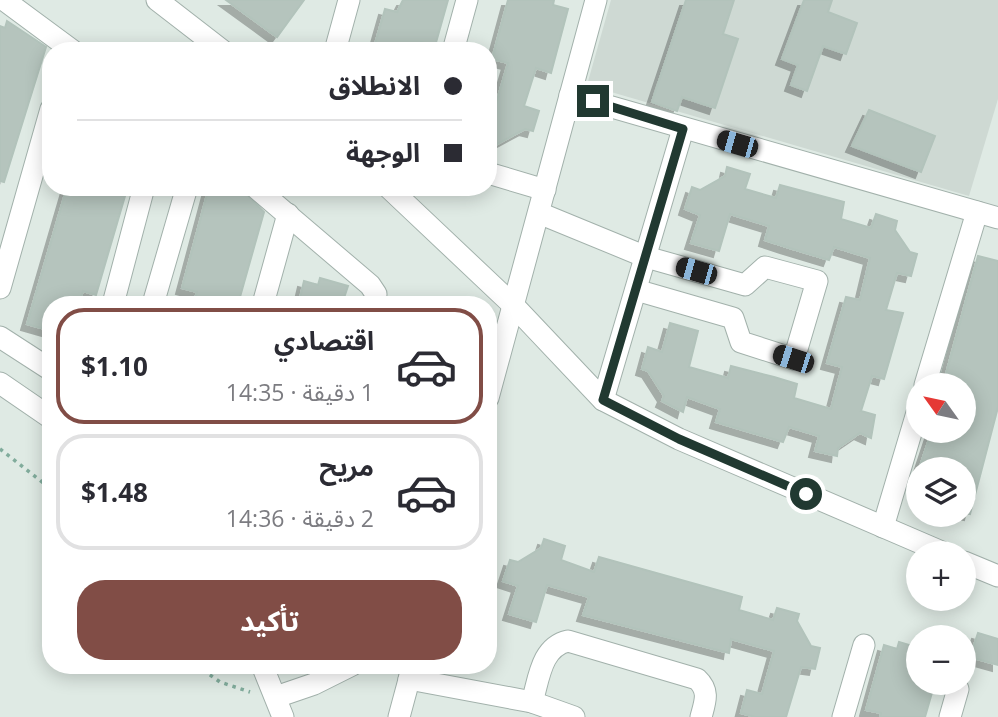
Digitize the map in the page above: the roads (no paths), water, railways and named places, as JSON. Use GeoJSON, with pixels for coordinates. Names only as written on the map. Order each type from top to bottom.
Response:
{"type":"FeatureCollection","features":[{"type":"Feature","properties":{"kind":"street"},"geometry":{"type":"LineString","coordinates":[[4,0],[59,42]]}},
{"type":"Feature","properties":{"kind":"street"},"geometry":{"type":"LineString","coordinates":[[157,0],[211,42]]}},
{"type":"Feature","properties":{"kind":"street"},"geometry":{"type":"LineString","coordinates":[[337,42],[349,0]]}},
{"type":"Feature","properties":{"kind":"street"},"geometry":{"type":"LineString","coordinates":[[455,42],[467,0]]}},
{"type":"Feature","properties":{"kind":"street"},"geometry":{"type":"LineString","coordinates":[[497,366],[596,0]]}},
{"type":"Feature","properties":{"kind":"street"},"geometry":{"type":"LineString","coordinates":[[570,94],[683,129],[998,218]]}},
{"type":"Feature","properties":{"kind":"street"},"geometry":{"type":"LineString","coordinates":[[603,400],[683,129]]}},
{"type":"Feature","properties":{"kind":"street"},"geometry":{"type":"LineString","coordinates":[[0,288],[42,141]]}},
{"type":"Feature","properties":{"kind":"street"},"geometry":{"type":"LineString","coordinates":[[497,176],[545,190]]}},
{"type":"Feature","properties":{"kind":"street"},"geometry":{"type":"LineString","coordinates":[[115,296],[143,196]]}},
{"type":"Feature","properties":{"kind":"street"},"geometry":{"type":"LineString","coordinates":[[155,296],[184,196]]}},
{"type":"Feature","properties":{"kind":"street"},"geometry":{"type":"LineString","coordinates":[[266,196],[370,285],[376,296]]}},
{"type":"Feature","properties":{"kind":"street"},"geometry":{"type":"LineString","coordinates":[[397,196],[514,307],[603,400],[679,439],[916,541]]}},
{"type":"Feature","properties":{"kind":"street"},"geometry":{"type":"LineString","coordinates":[[929,373],[977,212]]}},
{"type":"Feature","properties":{"kind":"street"},"geometry":{"type":"LineString","coordinates":[[539,213],[646,257],[746,285],[765,267],[817,281],[793,359],[741,342],[733,318],[636,290]]}},
{"type":"Feature","properties":{"kind":"street"},"geometry":{"type":"LineString","coordinates":[[265,296],[288,214]]}},
{"type":"Feature","properties":{"kind":"street"},"geometry":{"type":"LineString","coordinates":[[0,337],[42,364]]}},
{"type":"Feature","properties":{"kind":"street"},"geometry":{"type":"LineString","coordinates":[[0,383],[42,412]]}},
{"type":"Feature","properties":{"kind":"street"},"geometry":{"type":"LineString","coordinates":[[883,527],[908,443]]}},
{"type":"Feature","properties":{"kind":"street"},"geometry":{"type":"LineString","coordinates":[[976,565],[997,571]]}},
{"type":"Feature","properties":{"kind":"street"},"geometry":{"type":"LineString","coordinates":[[532,702],[548,652],[558,643],[568,641],[697,679],[704,685],[706,696],[701,717]]}},
{"type":"Feature","properties":{"kind":"street"},"geometry":{"type":"LineString","coordinates":[[843,717],[864,645]]}},
{"type":"Feature","properties":{"kind":"street"},"geometry":{"type":"LineString","coordinates":[[266,674],[280,707],[310,675]]}},
{"type":"Feature","properties":{"kind":"street"},"geometry":{"type":"LineString","coordinates":[[399,717],[410,674]]}},
{"type":"Feature","properties":{"kind":"street"},"geometry":{"type":"LineString","coordinates":[[419,674],[532,702],[575,717]]}},
{"type":"Feature","properties":{"kind":"street"},"geometry":{"type":"LineString","coordinates":[[950,717],[956,695]]}}]}
